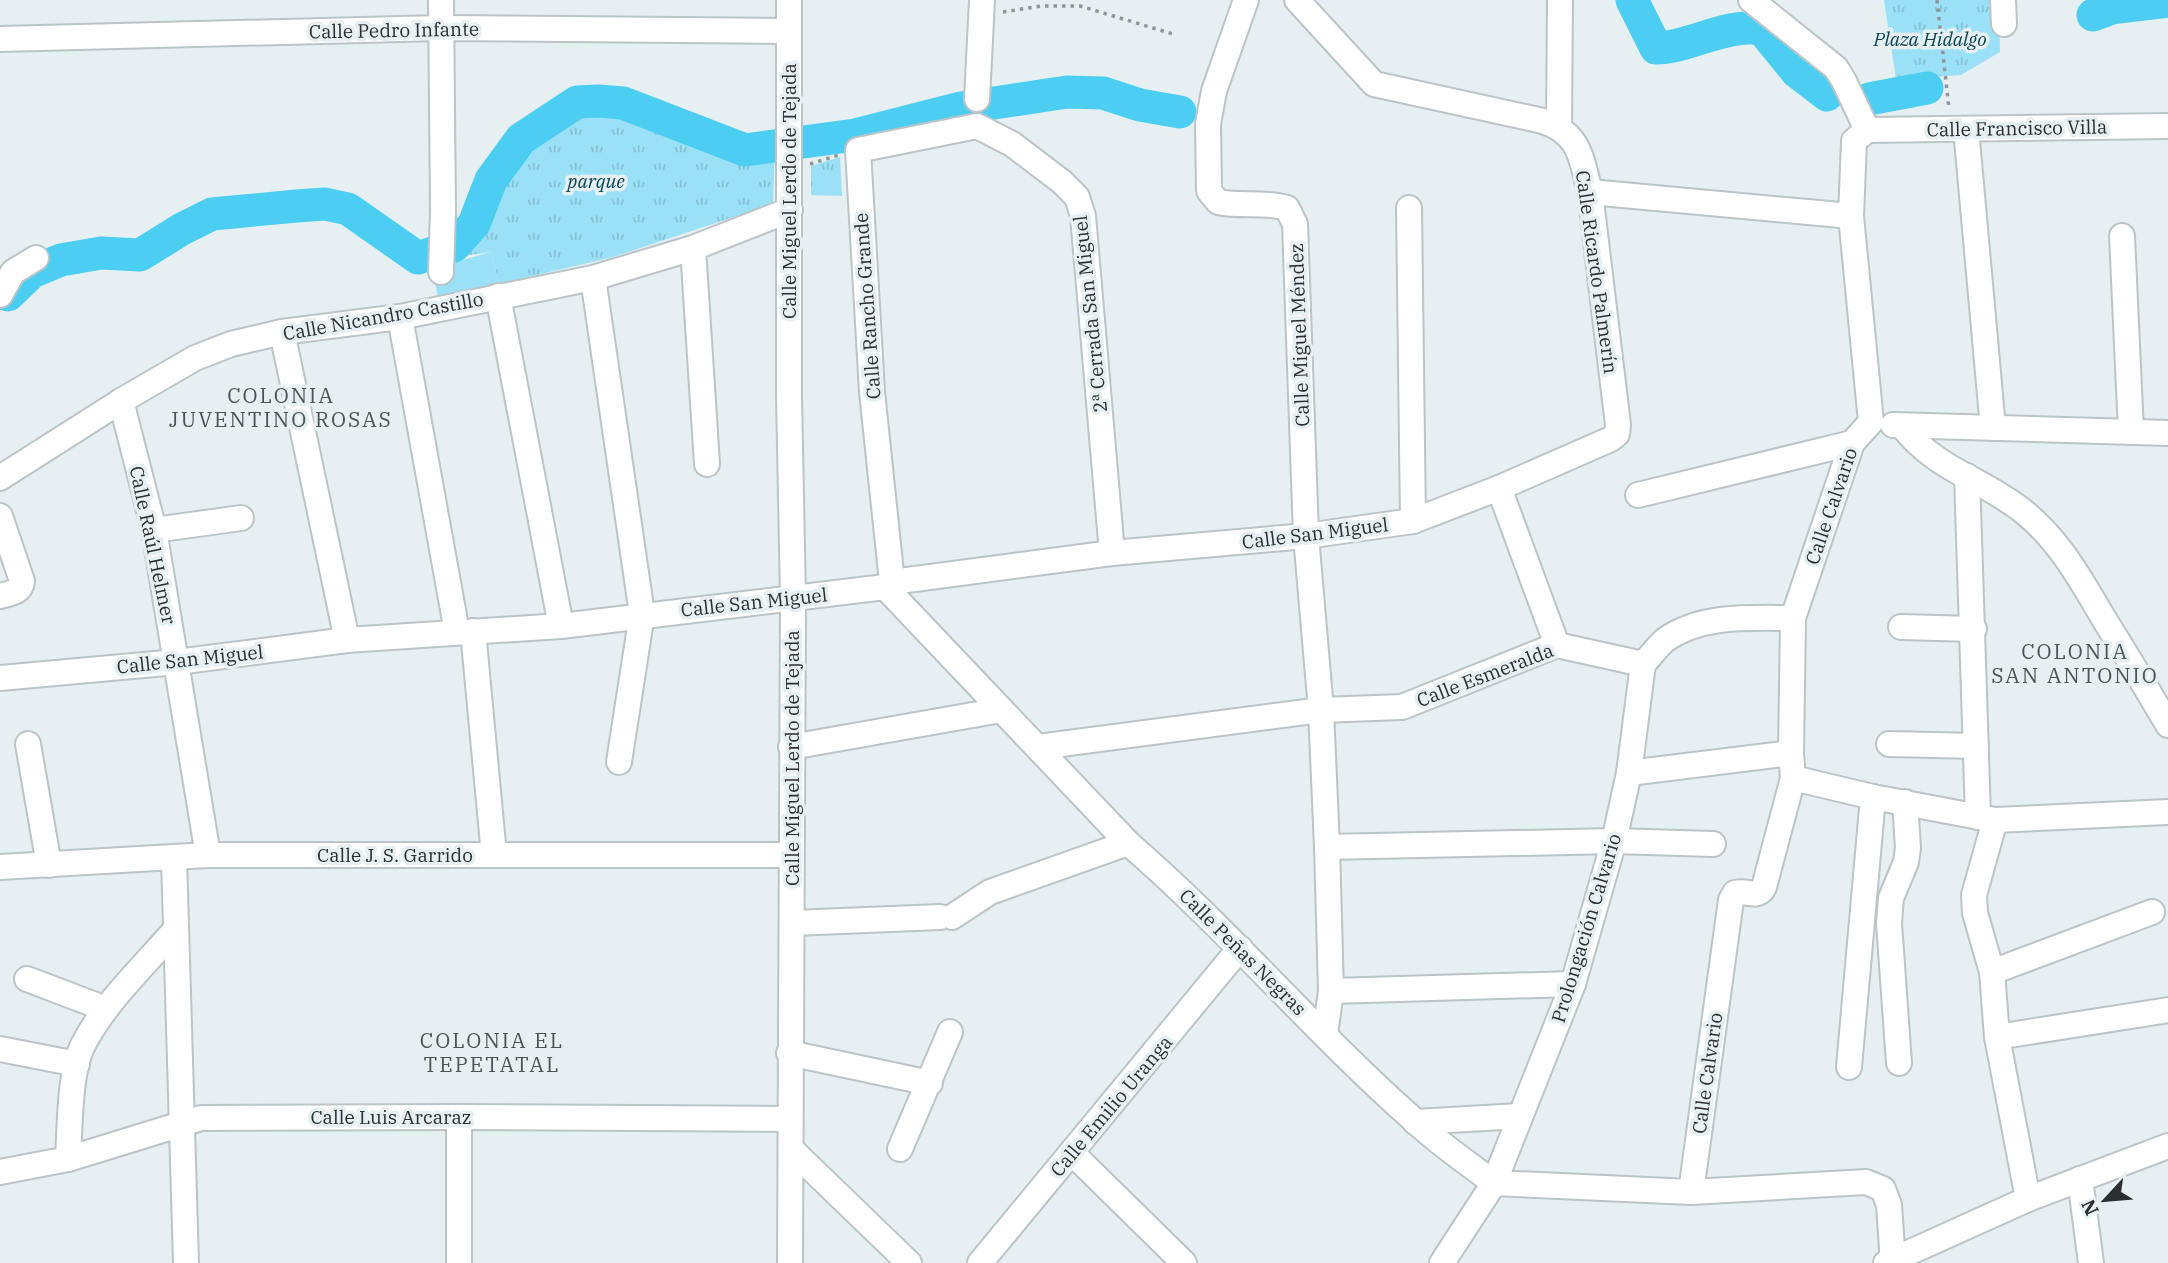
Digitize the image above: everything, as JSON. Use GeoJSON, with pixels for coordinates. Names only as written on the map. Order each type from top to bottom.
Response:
{"type":"FeatureCollection","features":[{"type":"Feature","properties":{"kind":"street"},"geometry":{"type":"LineString","coordinates":[[441,0],[442,254]]}},
{"type":"Feature","properties":{"kind":"street","name":"Calle Miguel Lerdo de Tejada"},"geometry":{"type":"LineString","coordinates":[[789,0],[789,395],[793,599],[790,1263]]}},
{"type":"Feature","properties":{"kind":"street","name":"Calle Miguel Méndez"},"geometry":{"type":"LineString","coordinates":[[1246,0],[1214,91],[1208,124],[1209,191],[1218,202],[1231,205],[1269,203],[1287,208],[1295,223],[1306,536],[1321,710],[1327,847],[1331,991],[1325,1034]]}},
{"type":"Feature","properties":{"kind":"street"},"geometry":{"type":"LineString","coordinates":[[1297,0],[1374,84],[1543,121],[1559,127],[1560,0]]}},
{"type":"Feature","properties":{"kind":"street"},"geometry":{"type":"LineString","coordinates":[[1751,0],[1836,68],[1863,122],[1854,141],[1851,216],[1871,422],[1902,426],[2168,433]]}},
{"type":"Feature","properties":{"kind":"street"},"geometry":{"type":"LineString","coordinates":[[977,99],[981,9]]}},
{"type":"Feature","properties":{"kind":"street","name":"Calle Pedro Infante"},"geometry":{"type":"LineString","coordinates":[[0,39],[440,28],[788,31]]}},
{"type":"Feature","properties":{"kind":"street","name":"Calle Francisco Villa"},"geometry":{"type":"LineString","coordinates":[[1863,122],[1966,129],[2168,126]]}},
{"type":"Feature","properties":{"kind":"street","name":"2ª Cerrada San Miguel"},"geometry":{"type":"LineString","coordinates":[[858,150],[977,126],[1012,144],[1062,182],[1077,197],[1083,216],[1112,553]]}},
{"type":"Feature","properties":{"kind":"street","name":"Calle Ricardo Palmerín"},"geometry":{"type":"LineString","coordinates":[[1559,127],[1569,134],[1577,150],[1590,192],[1617,434]]}},
{"type":"Feature","properties":{"kind":"street"},"geometry":{"type":"LineString","coordinates":[[1966,129],[1993,428]]}},
{"type":"Feature","properties":{"kind":"street","name":"Calle Rancho Grande"},"geometry":{"type":"LineString","coordinates":[[858,150],[872,392],[889,584]]}},
{"type":"Feature","properties":{"kind":"street"},"geometry":{"type":"LineString","coordinates":[[1590,192],[1851,216]]}},
{"type":"Feature","properties":{"kind":"street","name":"Calle Nicandro Castillo"},"geometry":{"type":"LineString","coordinates":[[0,478],[121,401],[195,358],[231,344],[282,332],[400,317],[593,278],[693,248],[790,202]]}},
{"type":"Feature","properties":{"kind":"street"},"geometry":{"type":"LineString","coordinates":[[1409,208],[1413,521]]}},
{"type":"Feature","properties":{"kind":"street"},"geometry":{"type":"LineString","coordinates":[[2122,236],[2131,432]]}},
{"type":"Feature","properties":{"kind":"street"},"geometry":{"type":"LineString","coordinates":[[693,248],[707,464]]}},
{"type":"Feature","properties":{"kind":"street"},"geometry":{"type":"LineString","coordinates":[[0,295],[13,272],[36,258]]}},
{"type":"Feature","properties":{"kind":"street"},"geometry":{"type":"LineString","coordinates":[[593,278],[642,614],[619,762]]}},
{"type":"Feature","properties":{"kind":"street"},"geometry":{"type":"LineString","coordinates":[[498,296],[561,626]]}},
{"type":"Feature","properties":{"kind":"street"},"geometry":{"type":"LineString","coordinates":[[400,317],[465,631],[494,855]]}},
{"type":"Feature","properties":{"kind":"street"},"geometry":{"type":"LineString","coordinates":[[282,332],[347,640]]}},
{"type":"Feature","properties":{"kind":"street","name":"Calle Raúl Helmer"},"geometry":{"type":"LineString","coordinates":[[121,401],[154,530],[208,855]]}},
{"type":"Feature","properties":{"kind":"street","name":"Calle Calvario"},"geometry":{"type":"LineString","coordinates":[[1691,1192],[1731,900],[1735,893],[1742,890],[1755,895],[1765,887],[1792,766],[1793,618],[1852,443],[1871,422]]}},
{"type":"Feature","properties":{"kind":"street"},"geometry":{"type":"LineString","coordinates":[[1902,426],[1917,445],[1939,462],[2022,510],[2053,539],[2075,569],[2168,725]]}},
{"type":"Feature","properties":{"kind":"street","name":"Calle San Miguel"},"geometry":{"type":"LineString","coordinates":[[0,678],[177,662],[347,640],[561,626],[642,614],[793,599],[1112,553],[1306,536],[1413,521],[1500,488],[1617,434]]}},
{"type":"Feature","properties":{"kind":"street"},"geometry":{"type":"LineString","coordinates":[[1638,495],[1852,443]]}},
{"type":"Feature","properties":{"kind":"street"},"geometry":{"type":"LineString","coordinates":[[1967,477],[1976,747],[1987,819],[1974,895],[1975,913],[1992,972],[1997,1037],[2028,1199]]}},
{"type":"Feature","properties":{"kind":"street"},"geometry":{"type":"LineString","coordinates":[[1500,488],[1557,645]]}},
{"type":"Feature","properties":{"kind":"street"},"geometry":{"type":"LineString","coordinates":[[0,516],[22,581],[18,591],[0,596]]}},
{"type":"Feature","properties":{"kind":"street"},"geometry":{"type":"LineString","coordinates":[[154,530],[241,518]]}},
{"type":"Feature","properties":{"kind":"street","name":"Calle Peñas Negras"},"geometry":{"type":"LineString","coordinates":[[889,584],[1000,710],[1128,844],[1165,875],[1415,1122],[1494,1183]]}},
{"type":"Feature","properties":{"kind":"street"},"geometry":{"type":"LineString","coordinates":[[1643,664],[1663,642],[1681,631],[1704,623],[1726,619],[1793,618]]}},
{"type":"Feature","properties":{"kind":"street"},"geometry":{"type":"LineString","coordinates":[[1901,627],[1974,629]]}},
{"type":"Feature","properties":{"kind":"street","name":"Calle Esmeralda"},"geometry":{"type":"LineString","coordinates":[[1038,747],[1321,710],[1402,706],[1557,645],[1643,664]]}},
{"type":"Feature","properties":{"kind":"street","name":"Prolongación Calvario"},"geometry":{"type":"LineString","coordinates":[[1442,1263],[1494,1183],[1573,984],[1615,841],[1629,773],[1643,664]]}},
{"type":"Feature","properties":{"kind":"street"},"geometry":{"type":"LineString","coordinates":[[791,747],[1000,710]]}},
{"type":"Feature","properties":{"kind":"street"},"geometry":{"type":"LineString","coordinates":[[28,744],[49,865]]}},
{"type":"Feature","properties":{"kind":"street"},"geometry":{"type":"LineString","coordinates":[[1889,744],[1976,747]]}},
{"type":"Feature","properties":{"kind":"street"},"geometry":{"type":"LineString","coordinates":[[1629,773],[1792,766],[1873,797],[1987,819],[2168,812]]}},
{"type":"Feature","properties":{"kind":"street"},"geometry":{"type":"LineString","coordinates":[[1849,1066],[1873,797]]}},
{"type":"Feature","properties":{"kind":"street"},"geometry":{"type":"LineString","coordinates":[[1899,1063],[1889,923],[1891,898],[1906,862],[1908,848],[1905,802]]}},
{"type":"Feature","properties":{"kind":"street"},"geometry":{"type":"LineString","coordinates":[[1327,847],[1615,841],[1713,844]]}},
{"type":"Feature","properties":{"kind":"street"},"geometry":{"type":"LineString","coordinates":[[793,923],[946,917],[990,892],[1128,844]]}},
{"type":"Feature","properties":{"kind":"street","name":"Calle J. S. Garrido"},"geometry":{"type":"LineString","coordinates":[[0,867],[208,855],[791,855]]}},
{"type":"Feature","properties":{"kind":"street"},"geometry":{"type":"LineString","coordinates":[[174,858],[186,1263]]}},
{"type":"Feature","properties":{"kind":"street"},"geometry":{"type":"LineString","coordinates":[[1992,972],[2152,912]]}},
{"type":"Feature","properties":{"kind":"street"},"geometry":{"type":"LineString","coordinates":[[68,1159],[76,1064],[83,1044],[106,1009],[175,930]]}},
{"type":"Feature","properties":{"kind":"street","name":"Calle Emilio Uranga"},"geometry":{"type":"LineString","coordinates":[[980,1263],[1240,948]]}},
{"type":"Feature","properties":{"kind":"street"},"geometry":{"type":"LineString","coordinates":[[27,979],[106,1009]]}},
{"type":"Feature","properties":{"kind":"street"},"geometry":{"type":"LineString","coordinates":[[1331,991],[1573,984]]}},
{"type":"Feature","properties":{"kind":"street"},"geometry":{"type":"LineString","coordinates":[[1997,1037],[2168,1010]]}},
{"type":"Feature","properties":{"kind":"street"},"geometry":{"type":"LineString","coordinates":[[900,1149],[950,1032]]}},
{"type":"Feature","properties":{"kind":"street"},"geometry":{"type":"LineString","coordinates":[[0,1049],[76,1064]]}},
{"type":"Feature","properties":{"kind":"street"},"geometry":{"type":"LineString","coordinates":[[789,1053],[930,1083]]}},
{"type":"Feature","properties":{"kind":"street"},"geometry":{"type":"LineString","coordinates":[[1415,1122],[1520,1116]]}},
{"type":"Feature","properties":{"kind":"street"},"geometry":{"type":"LineString","coordinates":[[459,1117],[459,1263]]}},
{"type":"Feature","properties":{"kind":"street","name":"Calle Luis Arcaraz"},"geometry":{"type":"LineString","coordinates":[[0,1172],[68,1159],[201,1118],[790,1119]]}},
{"type":"Feature","properties":{"kind":"street"},"geometry":{"type":"LineString","coordinates":[[1494,1183],[1691,1192],[1866,1182],[1883,1189],[1889,1205],[1891,1262],[2028,1199],[2168,1146]]}},
{"type":"Feature","properties":{"kind":"street"},"geometry":{"type":"LineString","coordinates":[[791,1149],[909,1263]]}},
{"type":"Feature","properties":{"kind":"street"},"geometry":{"type":"LineString","coordinates":[[1072,1153],[1184,1263]]}},
{"type":"Feature","properties":{"kind":"street"},"geometry":{"type":"LineString","coordinates":[[2080,1179],[2091,1263]]}},
{"type":"Feature","properties":{"kind":"path"},"geometry":{"type":"LineString","coordinates":[[1937,0],[1948,93]]}},
{"type":"Feature","properties":{"kind":"path"},"geometry":{"type":"LineString","coordinates":[[981,9],[1080,6],[1174,34]]}},
{"type":"Feature","properties":{"kind":"path"},"geometry":{"type":"LineString","coordinates":[[807,165],[858,150]]}},
{"type":"Feature","properties":{"kind":"green space","name":"Plaza Hidalgo"},"geometry":{"type":"Polygon","coordinates":[[[1884,0],[1999,0],[2000,52],[1961,75],[1896,79],[1884,0]]]}},
{"type":"Feature","properties":{"kind":"green space","name":"parque"},"geometry":{"type":"Polygon","coordinates":[[[577,102],[623,103],[744,150],[775,146],[773,204],[613,257],[499,284],[491,252],[456,257],[454,246],[474,224],[491,180],[521,139],[577,102]]]}},
{"type":"Feature","properties":{"kind":"green space"},"geometry":{"type":"Polygon","coordinates":[[[840,157],[842,196],[811,195],[811,166],[840,157]]]}},
{"type":"Feature","properties":{"kind":"green space"},"geometry":{"type":"Polygon","coordinates":[[[491,252],[499,284],[439,301],[432,269],[491,252]]]}},
{"type":"Feature","properties":{"kind":"waterway"},"geometry":{"type":"LineString","coordinates":[[1632,0],[1656,48],[1682,44],[1734,29],[1762,29],[1797,72],[1827,95]]}},
{"type":"Feature","properties":{"kind":"waterway"},"geometry":{"type":"LineString","coordinates":[[2093,15],[2112,8],[2168,1]]}},
{"type":"Feature","properties":{"kind":"waterway"},"geometry":{"type":"LineString","coordinates":[[1869,99],[1927,88]]}},
{"type":"Feature","properties":{"kind":"waterway"},"geometry":{"type":"LineString","coordinates":[[8,295],[32,272],[61,260],[101,253],[140,255],[212,214],[325,204],[348,209],[418,258],[454,246],[474,224],[491,180],[521,139],[577,102],[623,103],[745,150],[855,135],[961,108],[1067,92],[1103,93],[1140,105],[1180,112]]}},
{"type":"Feature","properties":{"kind":"district","name":"COLONIA JUVENTINO ROSAS"},"geometry":{"type":"Point","coordinates":[281,408]}},
{"type":"Feature","properties":{"kind":"district","name":"COLONIA SAN ANTONIO"},"geometry":{"type":"Point","coordinates":[2075,664]}},
{"type":"Feature","properties":{"kind":"district","name":"COLONIA EL TEPETATAL"},"geometry":{"type":"Point","coordinates":[492,1053]}}]}
